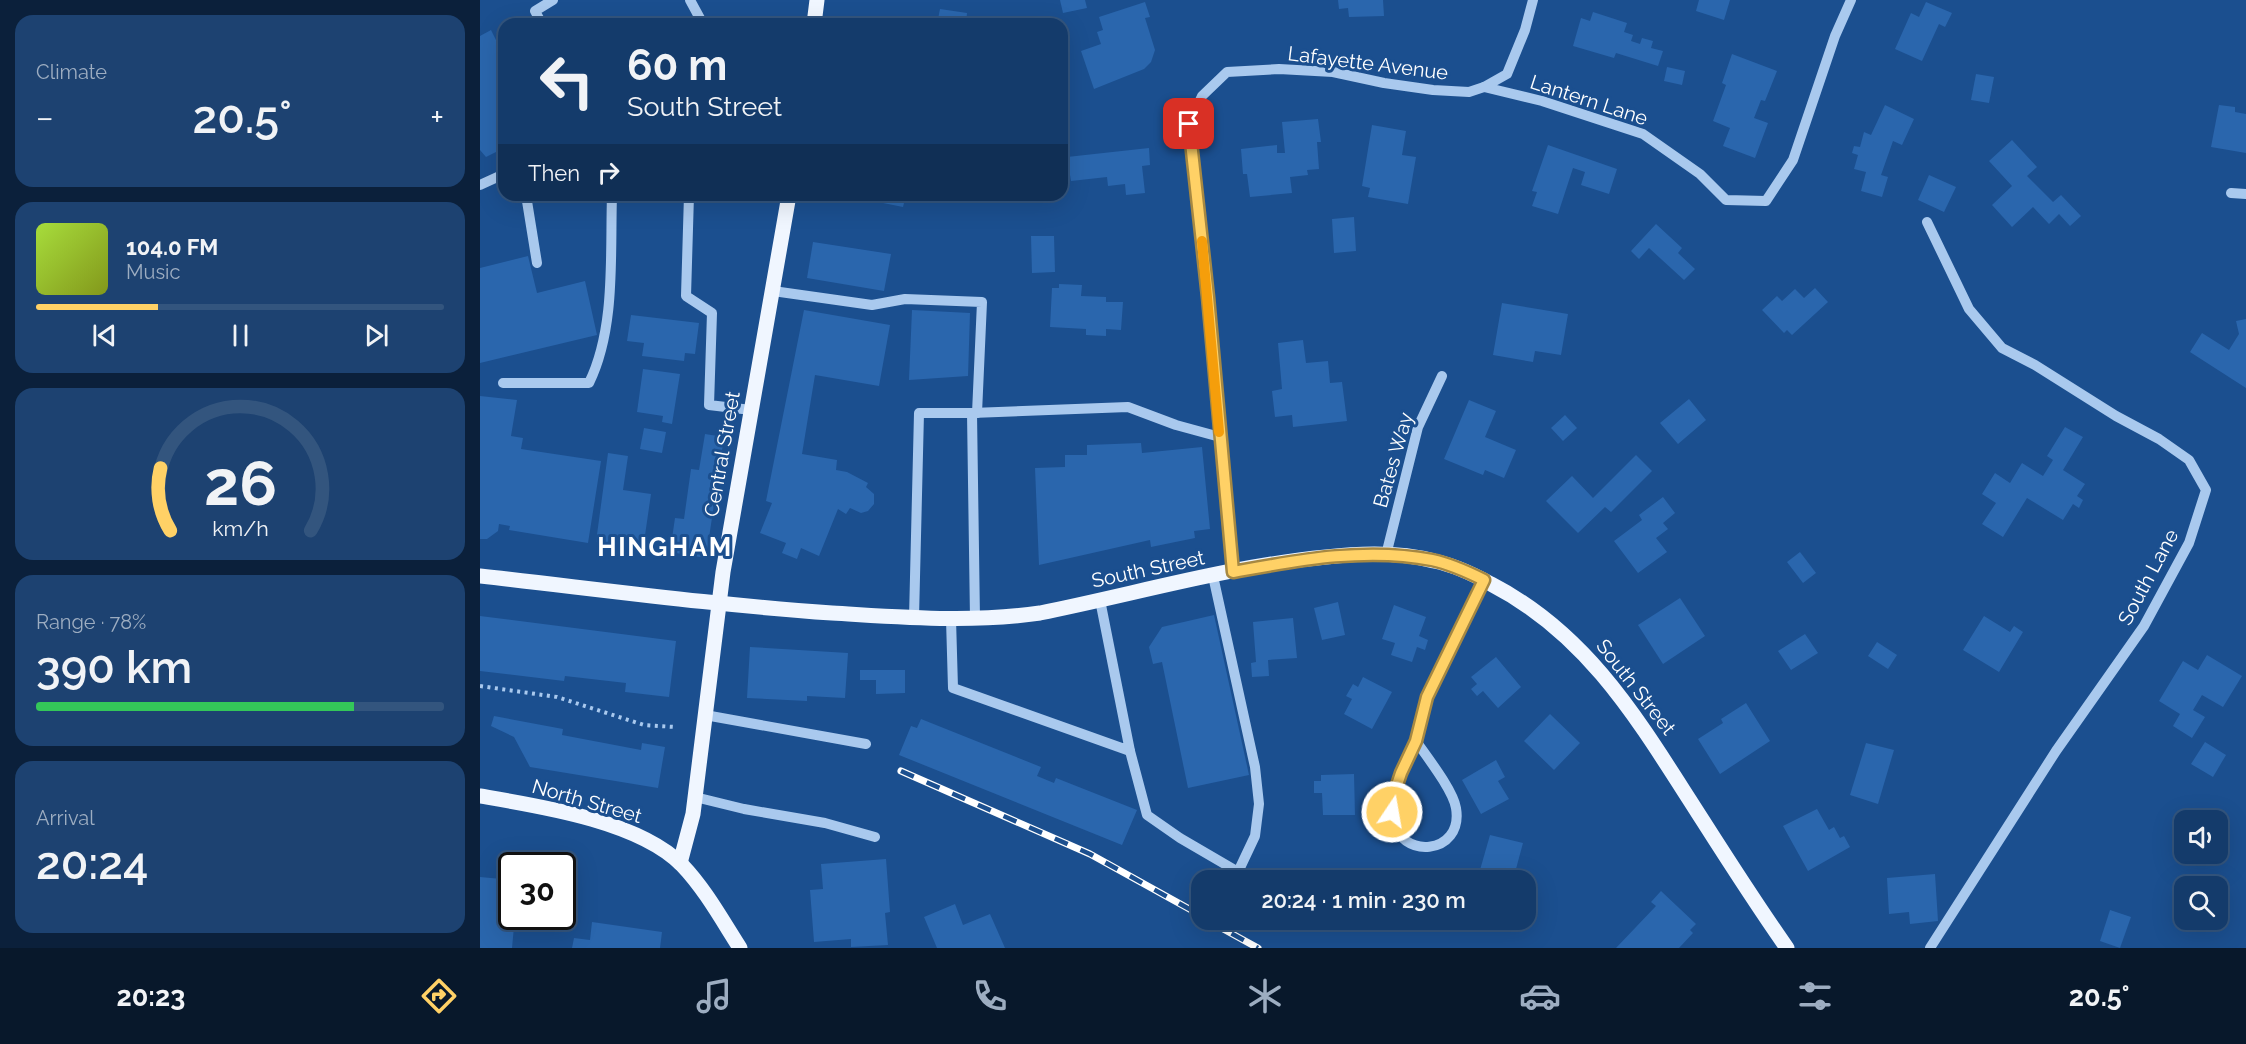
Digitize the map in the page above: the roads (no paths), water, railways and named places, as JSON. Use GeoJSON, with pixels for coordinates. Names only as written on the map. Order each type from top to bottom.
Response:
{"type":"FeatureCollection","features":[{"type":"Feature","properties":{"kind":"main road"},"geometry":{"type":"LineString","coordinates":[[815,18],[817,0]]}},
{"type":"Feature","properties":{"kind":"main road","name":"Central Street"},"geometry":{"type":"LineString","coordinates":[[680,863],[693,814],[721,603],[723,572],[788,201]]}},
{"type":"Feature","properties":{"kind":"main road","name":"South Street"},"geometry":{"type":"LineString","coordinates":[[480,576],[748,607],[914,618],[975,619],[1008,618],[1233,572],[1328,556],[1386,555],[1433,560],[1484,580],[1540,612],[1585,653],[1642,726],[1787,948]]}},
{"type":"Feature","properties":{"kind":"main road","name":"North Street"},"geometry":{"type":"LineString","coordinates":[[480,796],[548,808],[593,820],[644,838],[680,863],[702,890],[740,948]]}},
{"type":"Feature","properties":{"kind":"street"},"geometry":{"type":"LineString","coordinates":[[539,18],[535,11],[553,0]]}},
{"type":"Feature","properties":{"kind":"street"},"geometry":{"type":"LineString","coordinates":[[690,0],[700,18]]}},
{"type":"Feature","properties":{"kind":"street","name":"Lafayette Avenue"},"geometry":{"type":"LineString","coordinates":[[1233,572],[1208,297],[1189,124],[1203,94],[1227,72],[1279,69],[1333,72],[1384,83],[1433,90],[1469,92],[1484,87],[1507,74],[1525,30],[1533,0]]}},
{"type":"Feature","properties":{"kind":"street","name":"Lantern Lane"},"geometry":{"type":"LineString","coordinates":[[1484,87],[1542,100],[1643,134],[1700,174],[1726,200],[1766,201],[1793,160],[1835,36],[1851,0]]}},
{"type":"Feature","properties":{"kind":"street"},"geometry":{"type":"LineString","coordinates":[[480,185],[498,177]]}},
{"type":"Feature","properties":{"kind":"street"},"geometry":{"type":"LineString","coordinates":[[2231,193],[2246,194]]}},
{"type":"Feature","properties":{"kind":"street"},"geometry":{"type":"LineString","coordinates":[[527,201],[537,262]]}},
{"type":"Feature","properties":{"kind":"street"},"geometry":{"type":"LineString","coordinates":[[503,383],[589,382],[597,366],[609,307],[612,201]]}},
{"type":"Feature","properties":{"kind":"street"},"geometry":{"type":"LineString","coordinates":[[689,201],[686,296],[712,313],[709,405],[751,410]]}},
{"type":"Feature","properties":{"kind":"street","name":"South Lane"},"geometry":{"type":"LineString","coordinates":[[1927,222],[1969,309],[2002,348],[2035,365],[2116,416],[2159,439],[2189,460],[2206,490],[2189,543],[2144,626],[2056,751],[1930,948]]}},
{"type":"Feature","properties":{"kind":"street"},"geometry":{"type":"LineString","coordinates":[[773,291],[872,305],[904,299],[982,302],[974,413],[975,619]]}},
{"type":"Feature","properties":{"kind":"street","name":"Bates Way"},"geometry":{"type":"LineString","coordinates":[[1386,555],[1418,427],[1442,376]]}},
{"type":"Feature","properties":{"kind":"street"},"geometry":{"type":"LineString","coordinates":[[914,618],[919,413],[1128,407],[1176,425],[1220,437]]}},
{"type":"Feature","properties":{"kind":"street"},"geometry":{"type":"LineString","coordinates":[[1213,576],[1255,767],[1259,804],[1255,836],[1239,870]]}},
{"type":"Feature","properties":{"kind":"street"},"geometry":{"type":"LineString","coordinates":[[1416,741],[1452,797],[1456,809],[1455,822],[1450,836],[1444,843],[1434,846],[1422,847],[1412,844],[1398,834],[1393,823],[1394,794],[1416,741],[1427,697],[1484,580]]}},
{"type":"Feature","properties":{"kind":"street"},"geometry":{"type":"LineString","coordinates":[[1100,600],[1130,751],[1147,815],[1180,838],[1235,870]]}},
{"type":"Feature","properties":{"kind":"street"},"geometry":{"type":"LineString","coordinates":[[951,619],[953,688],[1130,751]]}},
{"type":"Feature","properties":{"kind":"street"},"geometry":{"type":"LineString","coordinates":[[705,715],[866,744]]}},
{"type":"Feature","properties":{"kind":"street"},"geometry":{"type":"LineString","coordinates":[[695,797],[744,809],[825,823],[875,837]]}},
{"type":"Feature","properties":{"kind":"railway"},"geometry":{"type":"LineString","coordinates":[[901,771],[1090,854],[1191,910]]}},
{"type":"Feature","properties":{"kind":"railway"},"geometry":{"type":"LineString","coordinates":[[1225,930],[1258,948]]}},
{"type":"Feature","properties":{"kind":"district","name":"HINGHAM"},"geometry":{"type":"Point","coordinates":[665,547]}}]}
